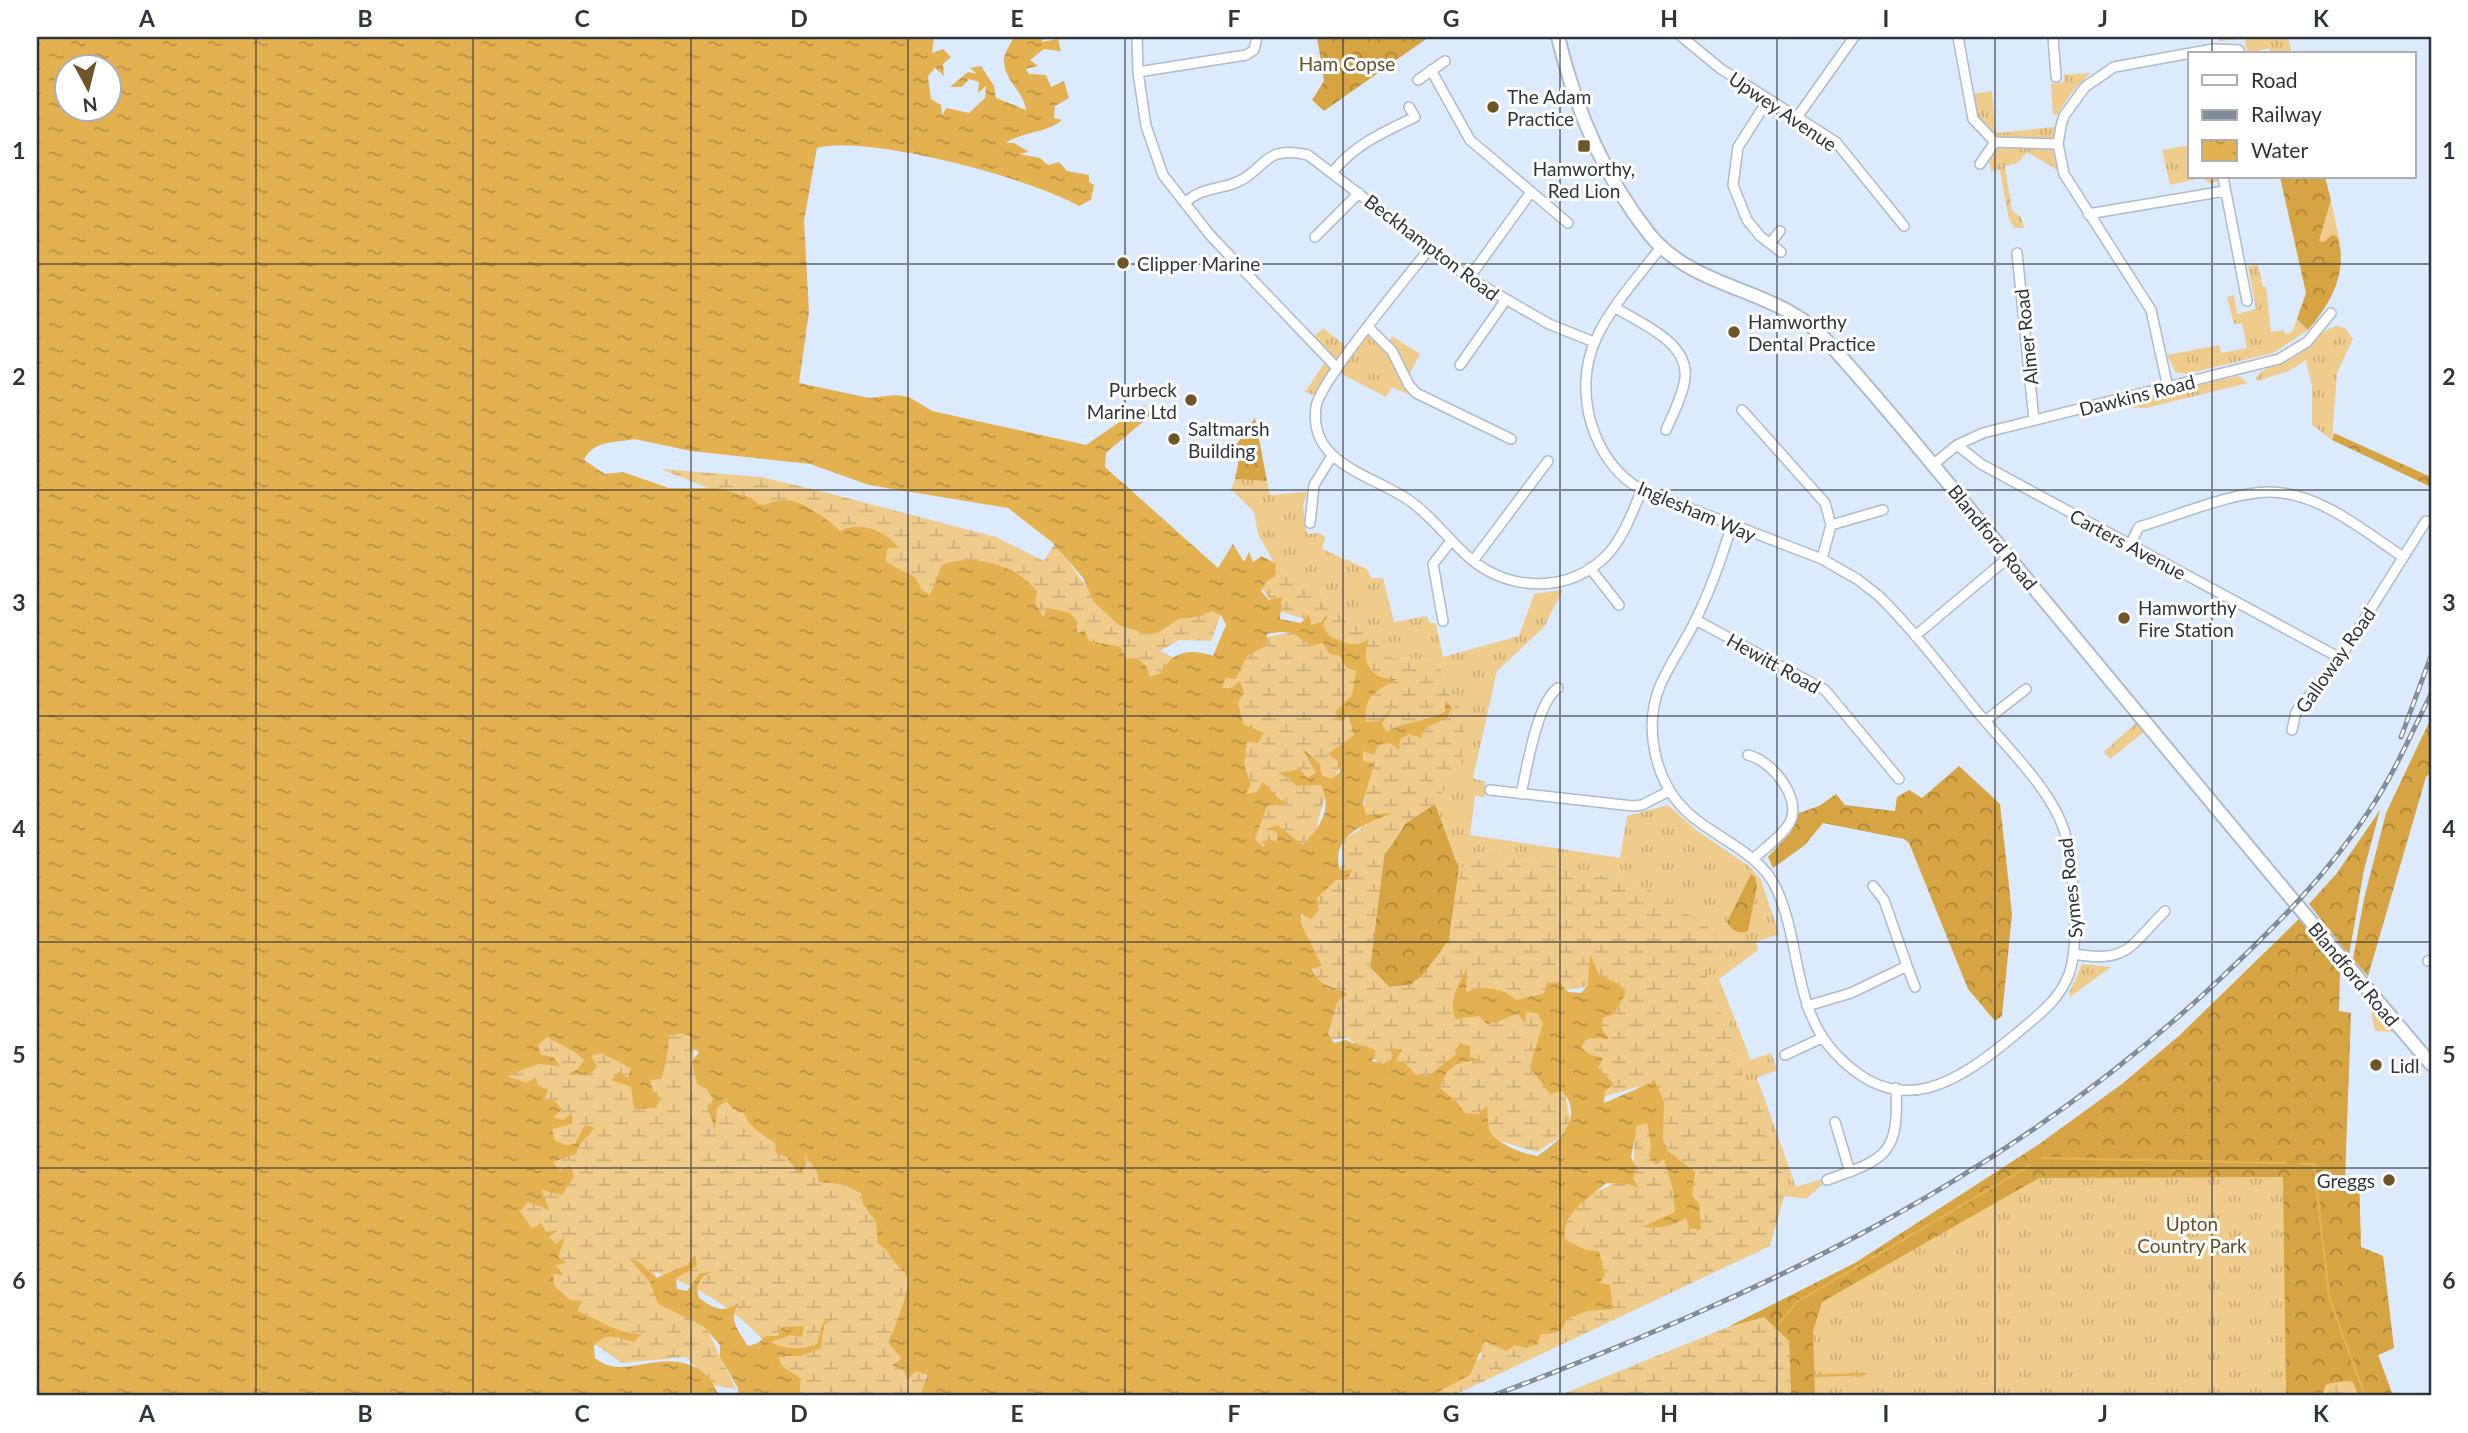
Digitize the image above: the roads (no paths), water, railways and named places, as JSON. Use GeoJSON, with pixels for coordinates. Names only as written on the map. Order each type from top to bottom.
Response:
{"type":"FeatureCollection","features":[{"type":"Feature","properties":{"kind":"main road","name":"Blandford Road"},"geometry":{"type":"LineString","coordinates":[[1558,37],[1573,91],[1591,140],[1638,217],[1661,247],[1696,272],[1778,307],[1816,330],[1934,464],[2431,1064]]}},
{"type":"Feature","properties":{"kind":"street"},"geometry":{"type":"LineString","coordinates":[[1138,37],[1138,72],[1146,126],[1163,175],[1210,235],[1337,368]]}},
{"type":"Feature","properties":{"kind":"street"},"geometry":{"type":"LineString","coordinates":[[1138,72],[1246,55],[1254,50],[1257,37]]}},
{"type":"Feature","properties":{"kind":"street","name":"Upwey Avenue"},"geometry":{"type":"LineString","coordinates":[[1682,37],[1721,69],[1836,142],[1904,226]]}},
{"type":"Feature","properties":{"kind":"street"},"geometry":{"type":"LineString","coordinates":[[1798,116],[1854,37]]}},
{"type":"Feature","properties":{"kind":"street"},"geometry":{"type":"LineString","coordinates":[[1958,37],[1973,119],[1995,142],[2058,145]]}},
{"type":"Feature","properties":{"kind":"street"},"geometry":{"type":"LineString","coordinates":[[2053,37],[2056,77]]}},
{"type":"Feature","properties":{"kind":"street"},"geometry":{"type":"LineString","coordinates":[[2211,37],[2213,49]]}},
{"type":"Feature","properties":{"kind":"street"},"geometry":{"type":"LineString","coordinates":[[2194,52],[2213,49],[2239,50]]}},
{"type":"Feature","properties":{"kind":"street"},"geometry":{"type":"LineString","coordinates":[[2168,388],[2151,310],[2064,174],[2058,145],[2064,116],[2070,106],[2085,87],[2104,72],[2129,62],[2188,53]]}},
{"type":"Feature","properties":{"kind":"street"},"geometry":{"type":"LineString","coordinates":[[1418,79],[1445,61]]}},
{"type":"Feature","properties":{"kind":"street"},"geometry":{"type":"LineString","coordinates":[[1431,70],[1470,140],[1567,223]]}},
{"type":"Feature","properties":{"kind":"street"},"geometry":{"type":"LineString","coordinates":[[1768,100],[1738,147],[1732,185],[1747,220],[1760,236],[1781,252]]}},
{"type":"Feature","properties":{"kind":"street"},"geometry":{"type":"LineString","coordinates":[[1333,172],[1347,154],[1373,137],[1415,117],[1409,107]]}},
{"type":"Feature","properties":{"kind":"street"},"geometry":{"type":"LineString","coordinates":[[1980,164],[1995,142]]}},
{"type":"Feature","properties":{"kind":"street","name":"Beckhampton Road"},"geometry":{"type":"LineString","coordinates":[[1185,203],[1193,195],[1208,189],[1236,183],[1275,154],[1286,152],[1308,155],[1469,278],[1505,301],[1594,342]]}},
{"type":"Feature","properties":{"kind":"street"},"geometry":{"type":"LineString","coordinates":[[2223,178],[2247,301]]}},
{"type":"Feature","properties":{"kind":"street"},"geometry":{"type":"LineString","coordinates":[[2088,214],[2225,191]]}},
{"type":"Feature","properties":{"kind":"street"},"geometry":{"type":"LineString","coordinates":[[1469,278],[1531,192]]}},
{"type":"Feature","properties":{"kind":"street","name":"Beckhampton Road"},"geometry":{"type":"LineString","coordinates":[[1315,237],[1359,193]]}},
{"type":"Feature","properties":{"kind":"street"},"geometry":{"type":"LineString","coordinates":[[1771,242],[1780,231]]}},
{"type":"Feature","properties":{"kind":"street","name":"Inglesham Way"},"geometry":{"type":"LineString","coordinates":[[1661,247],[1594,342],[1587,396],[1592,425],[1612,464],[1642,490],[1731,527],[1822,559],[1857,579],[1879,596],[1914,636]]}},
{"type":"Feature","properties":{"kind":"street"},"geometry":{"type":"LineString","coordinates":[[1430,248],[1337,368],[1316,407],[1320,440],[1332,456],[1410,501],[1473,561],[1509,580],[1535,584],[1558,582],[1590,568],[1606,556],[1624,530],[1642,490]]}},
{"type":"Feature","properties":{"kind":"street","name":"Almer Road"},"geometry":{"type":"LineString","coordinates":[[2017,253],[2034,420]]}},
{"type":"Feature","properties":{"kind":"street","name":"Beckhampton Road"},"geometry":{"type":"LineString","coordinates":[[1460,365],[1505,301]]}},
{"type":"Feature","properties":{"kind":"street"},"geometry":{"type":"LineString","coordinates":[[1616,308],[1672,345],[1683,358],[1685,379],[1666,430]]}},
{"type":"Feature","properties":{"kind":"street","name":"Dawkins Road"},"geometry":{"type":"LineString","coordinates":[[1934,464],[1957,445],[1983,433],[2168,388],[2287,355],[2314,334],[2331,313]]}},
{"type":"Feature","properties":{"kind":"street"},"geometry":{"type":"LineString","coordinates":[[1369,328],[1392,351],[1409,385],[1416,393],[1511,439]]}},
{"type":"Feature","properties":{"kind":"street"},"geometry":{"type":"LineString","coordinates":[[1742,410],[1825,503],[1831,525],[1822,559]]}},
{"type":"Feature","properties":{"kind":"street"},"geometry":{"type":"LineString","coordinates":[[1660,416],[1670,420]]}},
{"type":"Feature","properties":{"kind":"street"},"geometry":{"type":"LineString","coordinates":[[1487,442],[1491,431]]}},
{"type":"Feature","properties":{"kind":"street","name":"Carters Avenue"},"geometry":{"type":"LineString","coordinates":[[1957,445],[1981,464],[2340,658]]}},
{"type":"Feature","properties":{"kind":"street"},"geometry":{"type":"LineString","coordinates":[[1310,523],[1314,485],[1332,456]]}},
{"type":"Feature","properties":{"kind":"street"},"geometry":{"type":"LineString","coordinates":[[1473,561],[1548,461]]}},
{"type":"Feature","properties":{"kind":"street"},"geometry":{"type":"LineString","coordinates":[[2130,545],[2140,527],[2248,495],[2269,492],[2318,505],[2403,557]]}},
{"type":"Feature","properties":{"kind":"street"},"geometry":{"type":"LineString","coordinates":[[1831,525],[1883,510]]}},
{"type":"Feature","properties":{"kind":"street","name":"Galloway Road"},"geometry":{"type":"LineString","coordinates":[[2292,730],[2298,709],[2340,658],[2426,521]]}},
{"type":"Feature","properties":{"kind":"street"},"geometry":{"type":"LineString","coordinates":[[1731,527],[1713,584],[1664,677],[1654,709],[1654,747],[1669,791],[1693,817],[1753,859],[1789,824],[1792,811],[1788,794],[1775,771],[1761,758],[1748,755]]}},
{"type":"Feature","properties":{"kind":"street"},"geometry":{"type":"LineString","coordinates":[[1443,621],[1433,564],[1451,541]]}},
{"type":"Feature","properties":{"kind":"street"},"geometry":{"type":"LineString","coordinates":[[1914,636],[2009,557]]}},
{"type":"Feature","properties":{"kind":"street"},"geometry":{"type":"LineString","coordinates":[[1590,568],[1619,605]]}},
{"type":"Feature","properties":{"kind":"street","name":"Hewitt Road"},"geometry":{"type":"LineString","coordinates":[[1696,620],[1825,690],[1899,779]]}},
{"type":"Feature","properties":{"kind":"street","name":"Symes Road"},"geometry":{"type":"LineString","coordinates":[[1753,859],[1773,882],[1783,908],[1807,1006],[1822,1038],[1853,1069],[1878,1083],[1914,1090],[1936,1087],[1970,1072],[2052,1003],[2067,981],[2075,954],[2069,852],[2062,824],[2045,795],[1914,636]]}},
{"type":"Feature","properties":{"kind":"street"},"geometry":{"type":"LineString","coordinates":[[1521,794],[1540,718],[1558,688]]}},
{"type":"Feature","properties":{"kind":"street"},"geometry":{"type":"LineString","coordinates":[[1985,722],[2026,689]]}},
{"type":"Feature","properties":{"kind":"street"},"geometry":{"type":"LineString","coordinates":[[1490,790],[1633,806],[1642,805],[1669,791]]}},
{"type":"Feature","properties":{"kind":"street"},"geometry":{"type":"LineString","coordinates":[[1873,886],[1884,900],[1915,987]]}},
{"type":"Feature","properties":{"kind":"street","name":"Symes Road"},"geometry":{"type":"LineString","coordinates":[[2075,954],[2104,959],[2120,956],[2165,911]]}},
{"type":"Feature","properties":{"kind":"street"},"geometry":{"type":"LineString","coordinates":[[1807,1006],[1851,993],[1907,966]]}},
{"type":"Feature","properties":{"kind":"street"},"geometry":{"type":"LineString","coordinates":[[1785,1055],[1822,1038]]}},
{"type":"Feature","properties":{"kind":"street"},"geometry":{"type":"LineString","coordinates":[[1827,1180],[1879,1158],[1892,1143],[1897,1125],[1896,1088]]}},
{"type":"Feature","properties":{"kind":"street"},"geometry":{"type":"LineString","coordinates":[[1835,1122],[1850,1172]]}},
{"type":"Feature","properties":{"kind":"water"},"geometry":{"type":"Polygon","coordinates":[[[37,37],[934,37],[932,53],[943,49],[951,57],[943,64],[944,76],[935,68],[928,76],[931,99],[941,105],[942,116],[946,108],[969,113],[985,98],[986,86],[978,93],[979,82],[969,79],[962,87],[950,87],[968,72],[977,74],[970,68],[981,66],[994,86],[996,98],[1026,110],[1006,72],[1006,53],[1014,37],[1044,37],[1041,42],[1058,39],[1061,51],[1044,49],[1030,60],[1038,66],[1026,69],[1029,74],[1046,75],[1051,87],[1064,81],[1069,98],[1055,106],[1054,118],[1062,120],[1006,143],[1014,143],[1029,152],[1019,154],[1040,158],[1048,165],[1059,162],[1067,171],[1089,175],[1089,182],[1094,185],[1091,200],[1079,206],[1057,195],[989,172],[909,153],[840,145],[817,148],[804,221],[809,312],[799,383],[869,398],[896,395],[909,397],[932,411],[1086,445],[1144,405],[1151,415],[1106,453],[1105,467],[1218,568],[1233,544],[1244,562],[1249,552],[1253,562],[1262,556],[1276,564],[1275,576],[1266,582],[1261,591],[1269,600],[1282,597],[1280,619],[1301,623],[1309,614],[1311,625],[1321,622],[1328,614],[1323,625],[1328,635],[1349,644],[1359,644],[1369,639],[1366,656],[1370,669],[1380,677],[1397,679],[1377,691],[1369,700],[1366,722],[1379,721],[1395,705],[1382,723],[1386,733],[1399,726],[1445,712],[1445,700],[1452,708],[1447,718],[1425,728],[1421,738],[1410,734],[1400,739],[1399,750],[1390,743],[1378,745],[1374,755],[1363,751],[1363,761],[1374,763],[1363,803],[1366,815],[1393,813],[1361,826],[1345,839],[1338,858],[1340,870],[1352,870],[1347,880],[1336,880],[1317,898],[1319,910],[1311,919],[1301,914],[1301,924],[1322,966],[1312,969],[1315,975],[1323,983],[1348,994],[1337,1002],[1328,1034],[1334,1043],[1346,1040],[1372,1049],[1376,1051],[1372,1061],[1383,1064],[1392,1059],[1391,1048],[1402,1050],[1396,1060],[1406,1064],[1415,1074],[1428,1076],[1455,1055],[1459,1044],[1470,1046],[1470,1057],[1482,1060],[1455,1065],[1446,1073],[1440,1088],[1457,1102],[1465,1113],[1479,1114],[1487,1106],[1489,1129],[1496,1139],[1517,1150],[1537,1156],[1554,1144],[1567,1128],[1571,1110],[1562,1091],[1550,1094],[1530,1067],[1543,1023],[1537,1013],[1526,1012],[1525,1023],[1518,1014],[1487,1024],[1479,1016],[1455,1019],[1455,992],[1467,968],[1466,992],[1493,989],[1505,992],[1516,1000],[1544,993],[1547,983],[1559,982],[1568,992],[1581,993],[1588,985],[1590,954],[1599,975],[1619,984],[1626,993],[1614,1014],[1603,1018],[1602,1029],[1609,1039],[1587,1038],[1581,1048],[1591,1055],[1603,1058],[1598,1068],[1614,1084],[1605,1091],[1604,1103],[1655,1081],[1664,1102],[1663,1140],[1668,1151],[1695,1172],[1692,1195],[1699,1204],[1701,1230],[1689,1228],[1686,1218],[1665,1226],[1642,1227],[1675,1212],[1673,1190],[1664,1159],[1656,1165],[1649,1157],[1651,1145],[1647,1123],[1637,1126],[1631,1157],[1636,1167],[1633,1179],[1639,1188],[1628,1184],[1606,1183],[1577,1207],[1565,1230],[1565,1240],[1586,1250],[1599,1251],[1605,1274],[1600,1283],[1610,1285],[1613,1309],[1587,1311],[1567,1319],[1562,1329],[1551,1334],[1541,1334],[1537,1344],[1526,1348],[1515,1345],[1506,1351],[1485,1341],[1470,1375],[1430,1396],[920,1396],[927,1375],[916,1371],[908,1379],[903,1369],[892,1365],[902,1359],[888,1342],[904,1300],[907,1278],[887,1251],[878,1244],[876,1222],[863,1204],[861,1193],[842,1184],[819,1182],[817,1172],[805,1155],[806,1165],[800,1174],[786,1157],[776,1153],[775,1142],[756,1130],[744,1113],[733,1109],[726,1101],[717,1108],[715,1129],[708,1109],[713,1099],[707,1089],[697,1084],[692,1062],[699,1052],[690,1047],[690,1036],[680,1033],[668,1036],[668,1051],[661,1079],[650,1080],[653,1090],[660,1098],[656,1108],[634,1109],[631,1087],[611,1080],[619,1072],[628,1078],[631,1068],[601,1053],[591,1056],[597,1066],[590,1074],[568,1075],[578,1069],[584,1060],[572,1050],[547,1037],[538,1045],[541,1055],[553,1057],[560,1066],[538,1064],[507,1076],[526,1083],[536,1077],[538,1087],[549,1089],[544,1099],[555,1101],[562,1110],[553,1117],[563,1120],[572,1113],[572,1124],[552,1129],[555,1140],[565,1145],[575,1144],[585,1125],[595,1128],[580,1144],[576,1154],[553,1162],[560,1171],[570,1165],[574,1176],[562,1195],[542,1190],[549,1210],[528,1202],[520,1211],[532,1229],[541,1223],[546,1232],[557,1231],[549,1237],[556,1244],[565,1237],[558,1257],[567,1262],[556,1266],[564,1275],[553,1274],[554,1285],[570,1300],[582,1301],[577,1311],[616,1329],[642,1334],[634,1342],[612,1337],[603,1338],[594,1346],[595,1358],[607,1365],[620,1367],[661,1362],[690,1365],[708,1376],[720,1396],[37,1396],[37,37]],[[634,439],[599,446],[584,460],[605,474],[623,472],[669,488],[718,488],[751,498],[761,506],[784,500],[791,501],[814,511],[840,531],[857,527],[872,529],[886,536],[899,548],[887,548],[886,562],[916,578],[921,589],[930,595],[942,565],[967,560],[1007,568],[1037,592],[1035,603],[1043,617],[1048,608],[1070,613],[1078,622],[1075,635],[1084,630],[1089,641],[1121,647],[1126,659],[1137,658],[1146,666],[1150,677],[1161,673],[1171,660],[1182,653],[1197,652],[1213,656],[1226,625],[1221,615],[1211,611],[1201,616],[1179,619],[1157,633],[1146,634],[1119,625],[1094,602],[1083,578],[1053,543],[1008,508],[869,485],[810,464],[691,451],[634,439]],[[1293,633],[1267,634],[1267,645],[1247,656],[1236,679],[1226,678],[1222,688],[1232,688],[1240,681],[1244,693],[1238,702],[1243,724],[1264,733],[1258,743],[1247,742],[1244,764],[1251,785],[1246,794],[1257,792],[1263,782],[1279,799],[1289,804],[1267,806],[1255,839],[1263,847],[1268,838],[1277,843],[1277,832],[1266,829],[1277,825],[1303,845],[1315,831],[1325,810],[1326,802],[1321,785],[1296,786],[1289,778],[1278,773],[1300,769],[1307,778],[1316,773],[1302,748],[1320,764],[1321,775],[1331,779],[1340,772],[1338,761],[1328,754],[1354,735],[1348,715],[1340,722],[1335,712],[1352,695],[1356,671],[1346,667],[1340,656],[1329,653],[1323,643],[1311,646],[1293,633]]]}},
{"type":"Feature","properties":{"kind":"water"},"geometry":{"type":"Polygon","coordinates":[[[695,1255],[697,1266],[676,1278],[677,1289],[687,1291],[700,1273],[712,1272],[702,1277],[697,1287],[699,1298],[709,1305],[723,1309],[738,1303],[734,1320],[748,1346],[758,1343],[766,1336],[777,1336],[782,1327],[804,1326],[802,1337],[791,1335],[771,1342],[788,1348],[811,1346],[817,1344],[823,1322],[833,1318],[824,1325],[821,1348],[801,1356],[778,1356],[782,1366],[801,1379],[799,1396],[738,1396],[738,1388],[720,1357],[720,1345],[703,1326],[658,1304],[650,1282],[629,1258],[639,1262],[656,1278],[687,1265],[695,1255]]]}},
{"type":"Feature","properties":{"kind":"waterway"},"geometry":{"type":"LineString","coordinates":[[2042,1158],[2285,1163]]}},
{"type":"Feature","properties":{"kind":"waterway"},"geometry":{"type":"LineString","coordinates":[[2301,1164],[2314,1164],[2329,1297],[2365,1396]]}},
{"type":"Feature","properties":{"kind":"waterway"},"geometry":{"type":"LineString","coordinates":[[1775,1328],[1797,1302],[2029,1166]]}},
{"type":"Feature","properties":{"kind":"waterway"},"geometry":{"type":"LineString","coordinates":[[1814,1376],[1865,1374]]}},
{"type":"Feature","properties":{"kind":"railway"},"geometry":{"type":"LineString","coordinates":[[2401,737],[2431,656]]}},
{"type":"Feature","properties":{"kind":"railway"},"geometry":{"type":"LineString","coordinates":[[1492,1396],[1691,1316],[1786,1272],[1878,1224],[1968,1172],[2055,1114],[2139,1050],[2221,978],[2300,899],[2353,834],[2378,797],[2431,694]]}},
{"type":"Feature","properties":{"kind":"place","name":"The Adam Practice"},"geometry":{"type":"Point","coordinates":[1493,107]}},
{"type":"Feature","properties":{"kind":"place","name":"Hamworthy, Red Lion"},"geometry":{"type":"Point","coordinates":[1584,146]}},
{"type":"Feature","properties":{"kind":"place","name":"Clipper Marine"},"geometry":{"type":"Point","coordinates":[1123,263]}},
{"type":"Feature","properties":{"kind":"place","name":"Hamworthy Dental Practice"},"geometry":{"type":"Point","coordinates":[1734,332]}},
{"type":"Feature","properties":{"kind":"place","name":"Purbeck Marine Ltd"},"geometry":{"type":"Point","coordinates":[1191,400]}},
{"type":"Feature","properties":{"kind":"place","name":"Saltmarsh Building"},"geometry":{"type":"Point","coordinates":[1174,439]}},
{"type":"Feature","properties":{"kind":"place","name":"Hamworthy Fire Station"},"geometry":{"type":"Point","coordinates":[2124,618]}},
{"type":"Feature","properties":{"kind":"place","name":"Lidl"},"geometry":{"type":"Point","coordinates":[2376,1065]}},
{"type":"Feature","properties":{"kind":"place","name":"Greggs"},"geometry":{"type":"Point","coordinates":[2389,1180]}},
{"type":"Feature","properties":{"kind":"park label","name":"Ham Copse"},"geometry":{"type":"Point","coordinates":[1347,63]}},
{"type":"Feature","properties":{"kind":"park label","name":"Upton Country Park"},"geometry":{"type":"Point","coordinates":[2192,1234]}}]}
